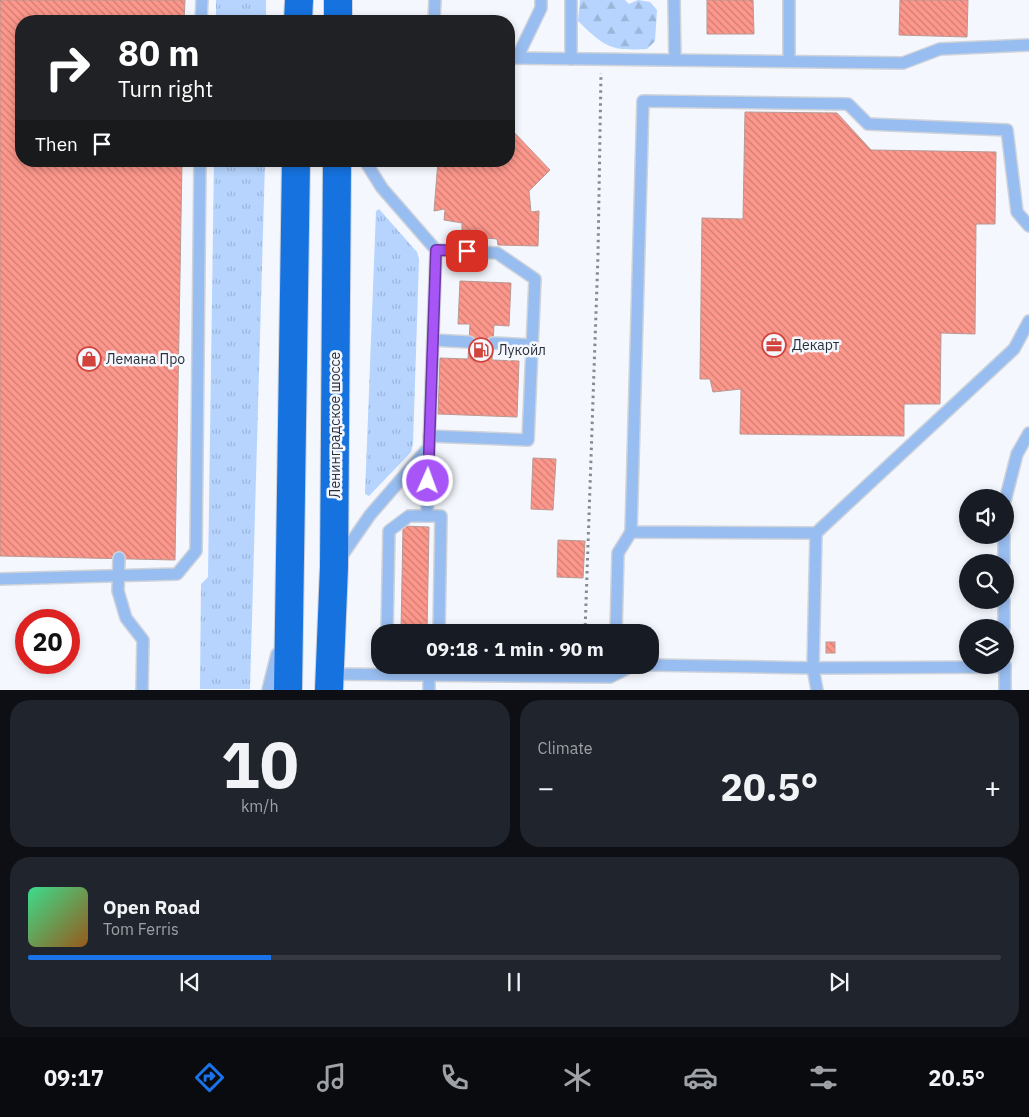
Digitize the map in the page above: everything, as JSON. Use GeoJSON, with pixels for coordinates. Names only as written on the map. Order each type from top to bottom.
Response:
{"type":"FeatureCollection","features":[{"type":"Feature","properties":{"kind":"highway"},"geometry":{"type":"LineString","coordinates":[[298,15],[299,0]]}},
{"type":"Feature","properties":{"kind":"highway"},"geometry":{"type":"LineString","coordinates":[[338,0],[338,15]]}},
{"type":"Feature","properties":{"kind":"highway"},"geometry":{"type":"LineString","coordinates":[[288,690],[296,167]]}},
{"type":"Feature","properties":{"kind":"highway","name":"Ленинградское шоссе"},"geometry":{"type":"LineString","coordinates":[[330,682],[334,567],[337,167]]}},
{"type":"Feature","properties":{"kind":"lane"},"geometry":{"type":"LineString","coordinates":[[201,15],[202,0]]}},
{"type":"Feature","properties":{"kind":"lane"},"geometry":{"type":"LineString","coordinates":[[434,15],[435,0]]}},
{"type":"Feature","properties":{"kind":"lane"},"geometry":{"type":"LineString","coordinates":[[515,54],[541,8],[541,0]]}},
{"type":"Feature","properties":{"kind":"lane"},"geometry":{"type":"LineString","coordinates":[[571,0],[571,59]]}},
{"type":"Feature","properties":{"kind":"lane"},"geometry":{"type":"LineString","coordinates":[[674,0],[675,60]]}},
{"type":"Feature","properties":{"kind":"lane"},"geometry":{"type":"LineString","coordinates":[[789,0],[789,62]]}},
{"type":"Feature","properties":{"kind":"lane"},"geometry":{"type":"LineString","coordinates":[[515,58],[903,63],[940,49],[1029,46]]}},
{"type":"Feature","properties":{"kind":"lane"},"geometry":{"type":"LineString","coordinates":[[616,624],[618,553],[631,532],[643,101],[848,104],[868,124],[1006,130],[1017,212],[1029,226]]}},
{"type":"Feature","properties":{"kind":"lane"},"geometry":{"type":"LineString","coordinates":[[0,578],[177,574],[196,551],[200,167]]}},
{"type":"Feature","properties":{"kind":"lane"},"geometry":{"type":"LineString","coordinates":[[369,167],[382,188],[436,250],[427,516]]}},
{"type":"Feature","properties":{"kind":"lane"},"geometry":{"type":"LineString","coordinates":[[429,441],[528,440],[535,279],[497,252],[436,250]]}},
{"type":"Feature","properties":{"kind":"lane"},"geometry":{"type":"LineString","coordinates":[[631,532],[816,533],[1014,349],[1029,321]]}},
{"type":"Feature","properties":{"kind":"lane"},"geometry":{"type":"LineString","coordinates":[[433,340],[469,342]]}},
{"type":"Feature","properties":{"kind":"lane"},"geometry":{"type":"LineString","coordinates":[[493,343],[532,344]]}},
{"type":"Feature","properties":{"kind":"lane"},"geometry":{"type":"LineString","coordinates":[[1010,489],[1029,433]]}},
{"type":"Feature","properties":{"kind":"lane"},"geometry":{"type":"LineString","coordinates":[[334,567],[370,515],[429,441]]}},
{"type":"Feature","properties":{"kind":"lane"},"geometry":{"type":"LineString","coordinates":[[387,624],[389,531],[409,516],[441,516],[439,624]]}},
{"type":"Feature","properties":{"kind":"lane"},"geometry":{"type":"LineString","coordinates":[[816,533],[813,668],[817,690]]}},
{"type":"Feature","properties":{"kind":"lane"},"geometry":{"type":"LineString","coordinates":[[118,558],[118,591],[126,618],[143,640],[142,690]]}},
{"type":"Feature","properties":{"kind":"lane"},"geometry":{"type":"LineString","coordinates":[[268,690],[290,591]]}},
{"type":"Feature","properties":{"kind":"lane"},"geometry":{"type":"LineString","coordinates":[[659,665],[813,668],[959,666]]}},
{"type":"Feature","properties":{"kind":"lane"},"geometry":{"type":"LineString","coordinates":[[330,682],[371,673]]}},
{"type":"Feature","properties":{"kind":"lane"},"geometry":{"type":"LineString","coordinates":[[420,674],[542,680],[590,680],[610,677],[612,674]]}},
{"type":"Feature","properties":{"kind":"lane"},"geometry":{"type":"LineString","coordinates":[[1005,674],[1005,690]]}},
{"type":"Feature","properties":{"kind":"lane"},"geometry":{"type":"LineString","coordinates":[[429,675],[429,690]]}},
{"type":"Feature","properties":{"kind":"path"},"geometry":{"type":"LineString","coordinates":[[585,624],[598,255],[601,59]]}},
{"type":"Feature","properties":{"kind":"green space"},"geometry":{"type":"Polygon","coordinates":[[[216,0],[266,0],[266,15],[216,15],[216,0]]]}},
{"type":"Feature","properties":{"kind":"green space"},"geometry":{"type":"Polygon","coordinates":[[[580,0],[625,0],[629,4],[638,0],[650,2],[657,10],[655,41],[647,49],[624,49],[608,46],[578,21],[580,0]]]}},
{"type":"Feature","properties":{"kind":"green space"},"geometry":{"type":"Polygon","coordinates":[[[214,167],[265,167],[250,689],[200,689],[201,584],[208,577],[214,167]]]}},
{"type":"Feature","properties":{"kind":"green space"},"geometry":{"type":"Polygon","coordinates":[[[379,209],[417,252],[419,259],[413,444],[411,452],[369,496],[365,494],[376,211],[379,209]]]}},
{"type":"Feature","properties":{"kind":"building","name":"Лемана Про"},"geometry":{"type":"Polygon","coordinates":[[[0,0],[185,0],[184,15],[15,15],[15,167],[182,167],[175,560],[0,556],[0,0]]]}},
{"type":"Feature","properties":{"kind":"building"},"geometry":{"type":"Polygon","coordinates":[[[707,0],[753,0],[754,34],[707,34],[707,0]]]}},
{"type":"Feature","properties":{"kind":"building"},"geometry":{"type":"Polygon","coordinates":[[[900,0],[968,0],[967,37],[899,35],[900,0]]]}},
{"type":"Feature","properties":{"kind":"building"},"geometry":{"type":"Polygon","coordinates":[[[745,112],[837,113],[871,150],[996,152],[995,224],[976,224],[975,334],[941,333],[940,404],[904,404],[904,436],[740,434],[741,389],[713,392],[710,379],[700,379],[702,218],[743,219],[745,112]]]}},
{"type":"Feature","properties":{"kind":"building"},"geometry":{"type":"Polygon","coordinates":[[[515,133],[550,170],[529,191],[531,212],[539,211],[538,246],[498,245],[497,239],[476,237],[475,230],[462,230],[462,223],[444,220],[445,209],[434,211],[438,167],[515,167],[515,133]]]}},
{"type":"Feature","properties":{"kind":"building","name":"Лукойл"},"geometry":{"type":"Polygon","coordinates":[[[460,281],[511,283],[509,326],[494,325],[492,360],[519,361],[517,417],[438,414],[440,358],[468,359],[470,324],[458,324],[460,281]]]}},
{"type":"Feature","properties":{"kind":"building"},"geometry":{"type":"Polygon","coordinates":[[[533,458],[556,459],[553,510],[531,509],[533,458]]]}},
{"type":"Feature","properties":{"kind":"building"},"geometry":{"type":"Polygon","coordinates":[[[403,526],[429,527],[427,624],[401,624],[403,526]]]}},
{"type":"Feature","properties":{"kind":"building"},"geometry":{"type":"Polygon","coordinates":[[[558,540],[585,541],[583,578],[557,577],[558,540]]]}},
{"type":"Feature","properties":{"kind":"building"},"geometry":{"type":"Polygon","coordinates":[[[826,642],[835,642],[835,653],[826,653],[826,642]]]}},
{"type":"Feature","properties":{"kind":"place","name":"Декарт"},"geometry":{"type":"Point","coordinates":[774,345]}},
{"type":"Feature","properties":{"kind":"place","name":"Лукойл"},"geometry":{"type":"Point","coordinates":[481,350]}},
{"type":"Feature","properties":{"kind":"place","name":"Лемана Про"},"geometry":{"type":"Point","coordinates":[89,359]}},
{"type":"Feature","properties":{"kind":"route"},"geometry":{"type":"LineString","coordinates":[[428,481],[436,250],[467,251]]}}]}
